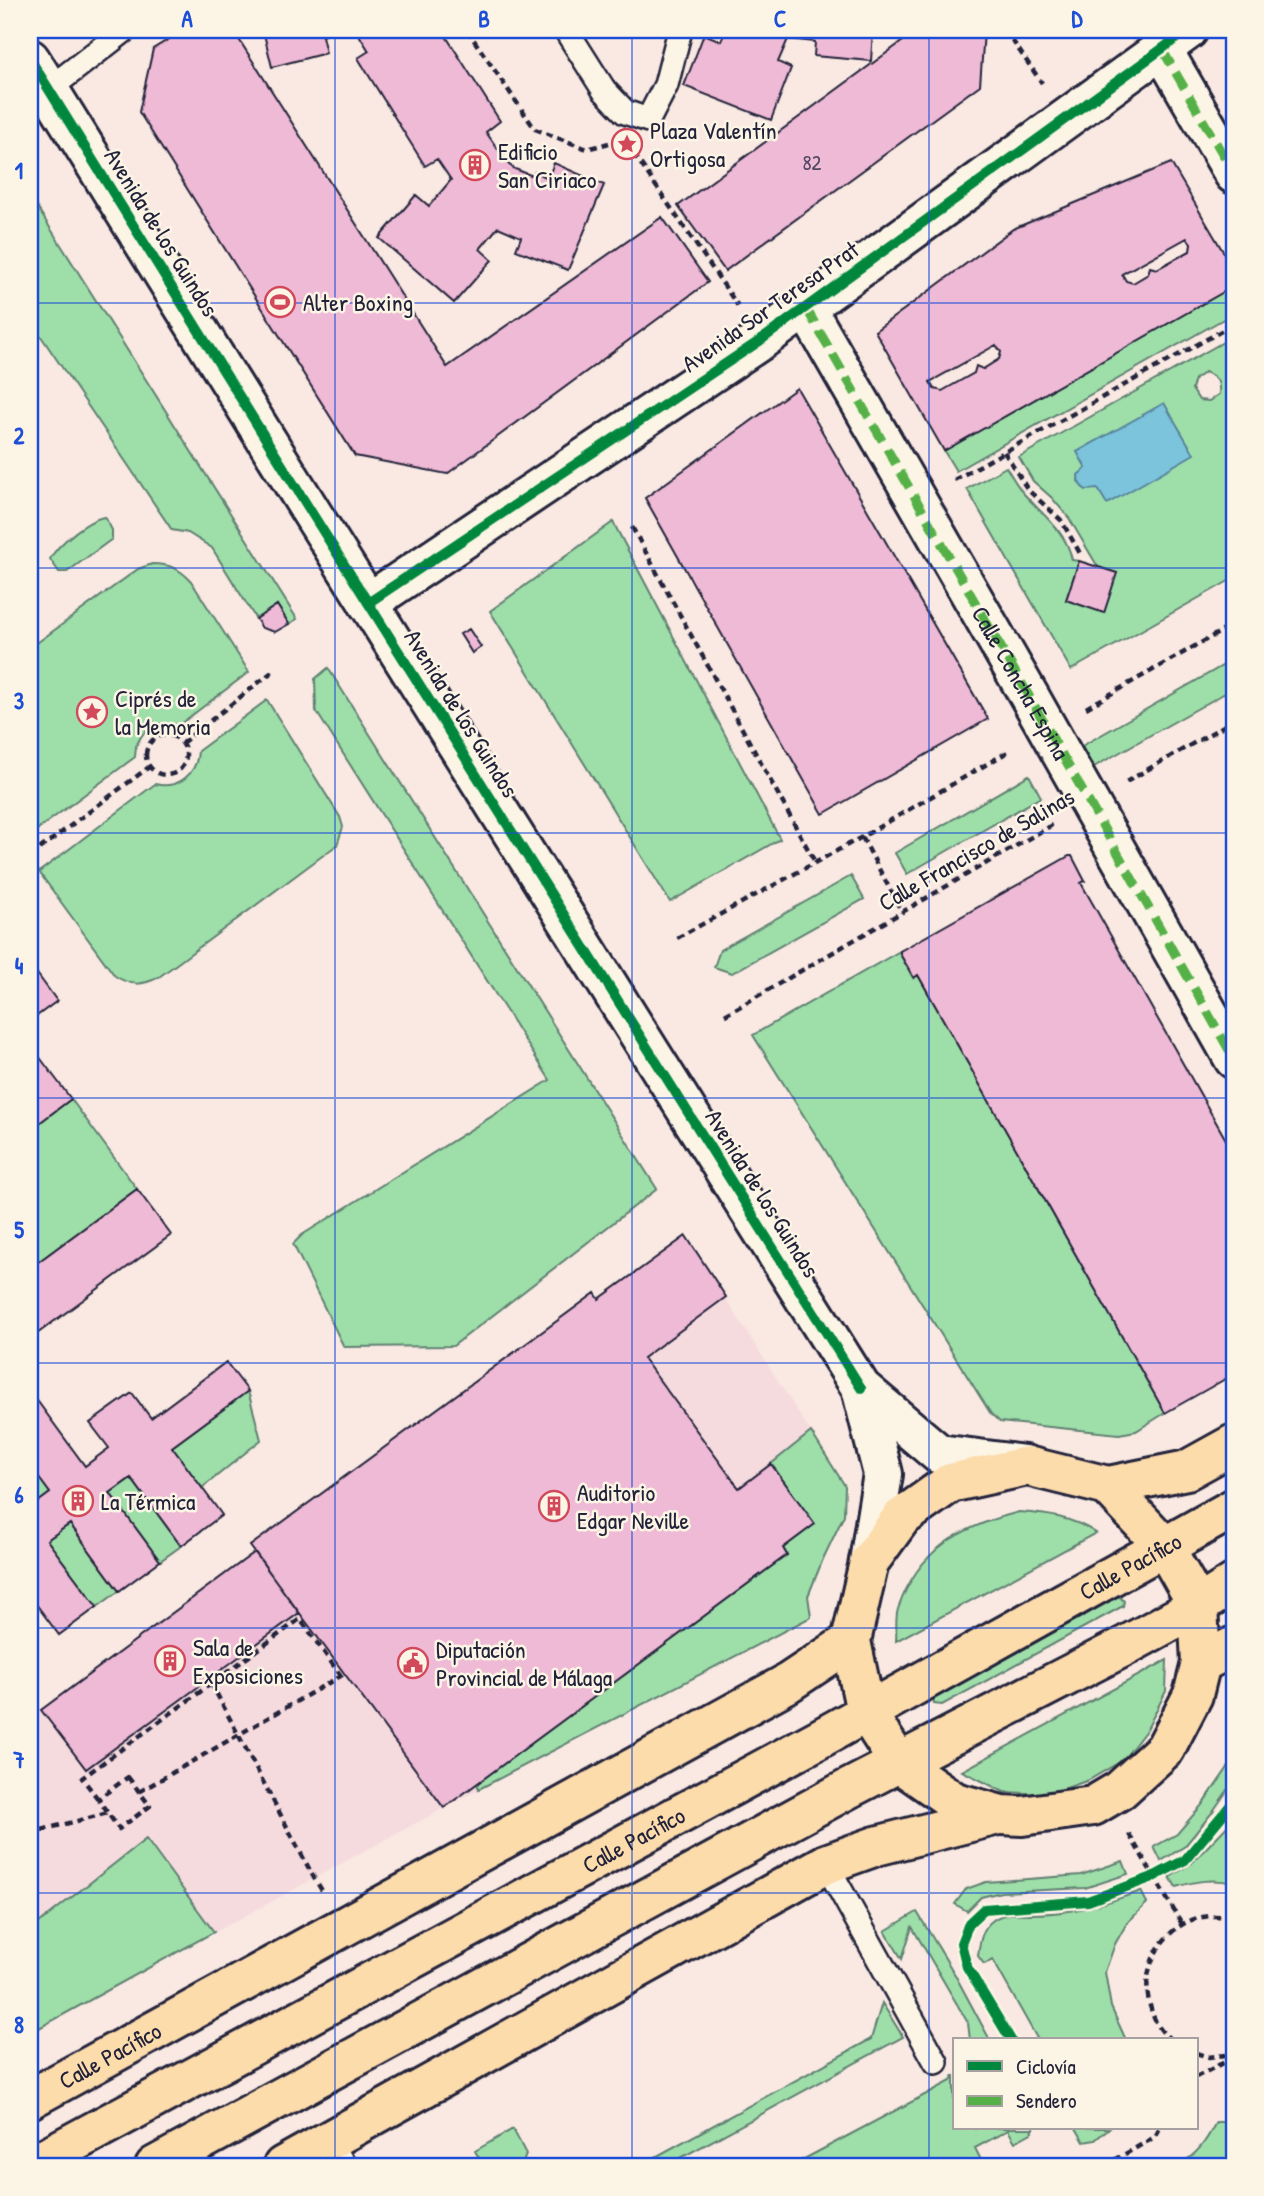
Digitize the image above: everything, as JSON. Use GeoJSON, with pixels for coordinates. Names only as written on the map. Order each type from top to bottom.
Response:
{"type":"FeatureCollection","features":[{"type":"Feature","properties":{"kind":"main road"},"geometry":{"type":"LineString","coordinates":[[1108,1486],[1164,1546],[1198,1606],[1201,1663],[1193,1695],[1165,1749],[1120,1790],[1093,1805],[1023,1816],[1001,1815],[955,1802],[898,1763],[866,1712],[851,1641],[869,1562],[901,1518],[950,1483],[1027,1466],[1108,1486],[1187,1471],[1234,1444]]}},
{"type":"Feature","properties":{"kind":"main road","name":"Calle Pacífico"},"geometry":{"type":"LineString","coordinates":[[30,2166],[819,1739],[1234,1508]]}},
{"type":"Feature","properties":{"kind":"main road"},"geometry":{"type":"LineString","coordinates":[[155,2166],[898,1763],[1127,1645],[1234,1583]]}},
{"type":"Feature","properties":{"kind":"main road","name":"Calle Pacífico"},"geometry":{"type":"LineString","coordinates":[[30,2099],[788,1683],[851,1641]]}},
{"type":"Feature","properties":{"kind":"main road"},"geometry":{"type":"LineString","coordinates":[[1201,1663],[1234,1646]]}},
{"type":"Feature","properties":{"kind":"main road"},"geometry":{"type":"LineString","coordinates":[[284,2166],[337,2154],[826,1864],[876,1846],[1001,1815]]}},
{"type":"Feature","properties":{"kind":"street","name":"Avenida Sor Teresa Prat"},"geometry":{"type":"LineString","coordinates":[[368,603],[761,340],[1175,39]]}},
{"type":"Feature","properties":{"kind":"street"},"geometry":{"type":"LineString","coordinates":[[1175,39],[1234,174]]}},
{"type":"Feature","properties":{"kind":"street","name":"Avenida de los Guindos"},"geometry":{"type":"LineString","coordinates":[[39,74],[861,1388],[939,1454],[1027,1466]]}},
{"type":"Feature","properties":{"kind":"street","name":"Calle Concha Espina"},"geometry":{"type":"LineString","coordinates":[[806,308],[1234,1059]]}},
{"type":"Feature","properties":{"kind":"street","name":"Avenida de los Guindos"},"geometry":{"type":"LineString","coordinates":[[861,1388],[883,1474],[869,1562]]}},
{"type":"Feature","properties":{"kind":"lane"},"geometry":{"type":"LineString","coordinates":[[39,74],[125,30]]}},
{"type":"Feature","properties":{"kind":"lane"},"geometry":{"type":"LineString","coordinates":[[566,30],[604,90],[625,112],[648,120],[666,85],[680,30]]}},
{"type":"Feature","properties":{"kind":"lane"},"geometry":{"type":"LineString","coordinates":[[826,1864],[936,2062]]}},
{"type":"Feature","properties":{"kind":"path"},"geometry":{"type":"LineString","coordinates":[[467,30],[535,129],[587,149],[624,139],[648,120]]}},
{"type":"Feature","properties":{"kind":"path"},"geometry":{"type":"LineString","coordinates":[[1005,30],[1066,118]]}},
{"type":"Feature","properties":{"kind":"path"},"geometry":{"type":"LineString","coordinates":[[624,139],[761,340]]}},
{"type":"Feature","properties":{"kind":"path"},"geometry":{"type":"LineString","coordinates":[[917,501],[1234,324]]}},
{"type":"Feature","properties":{"kind":"path"},"geometry":{"type":"LineString","coordinates":[[1004,452],[1028,490],[1061,520],[1081,555]]}},
{"type":"Feature","properties":{"kind":"path"},"geometry":{"type":"LineString","coordinates":[[632,527],[815,862]]}},
{"type":"Feature","properties":{"kind":"path"},"geometry":{"type":"LineString","coordinates":[[182,743],[272,672]]}},
{"type":"Feature","properties":{"kind":"path"},"geometry":{"type":"LineString","coordinates":[[169,735],[182,743],[187,752],[185,764],[176,774],[157,774],[149,767],[147,749],[152,741],[169,735]]}},
{"type":"Feature","properties":{"kind":"path"},"geometry":{"type":"LineString","coordinates":[[30,856],[149,767]]}},
{"type":"Feature","properties":{"kind":"path"},"geometry":{"type":"LineString","coordinates":[[677,938],[862,836],[902,912]]}},
{"type":"Feature","properties":{"kind":"path"},"geometry":{"type":"LineString","coordinates":[[97,1800],[128,1777],[139,1792],[150,1807],[119,1829],[97,1800],[82,1778],[300,1619],[343,1675],[139,1792]]}},
{"type":"Feature","properties":{"kind":"path"},"geometry":{"type":"LineString","coordinates":[[211,1683],[314,1878],[346,1926]]}},
{"type":"Feature","properties":{"kind":"path"},"geometry":{"type":"LineString","coordinates":[[1108,1797],[1182,1924]]}},
{"type":"Feature","properties":{"kind":"path"},"geometry":{"type":"LineString","coordinates":[[30,1833],[108,1813]]}},
{"type":"Feature","properties":{"kind":"path"},"geometry":{"type":"LineString","coordinates":[[1170,2038],[1154,2019],[1147,1997],[1146,1975],[1154,1953],[1168,1935],[1182,1924],[1205,1917],[1225,1916],[1234,1919]]}},
{"type":"Feature","properties":{"kind":"path"},"geometry":{"type":"LineString","coordinates":[[1198,2054],[1209,2057],[1234,2055]]}},
{"type":"Feature","properties":{"kind":"path"},"geometry":{"type":"LineString","coordinates":[[1198,2076],[1234,2055]]}},
{"type":"Feature","properties":{"kind":"path"},"geometry":{"type":"LineString","coordinates":[[1104,2166],[1155,2137],[1159,2130]]}},
{"type":"Feature","properties":{"kind":"shaded area","name":"Diputación Provincial de Málaga"},"geometry":{"type":"Polygon","coordinates":[[[686,1236],[845,1486],[844,1515],[808,1596],[811,1617],[444,1808],[30,2033],[30,1718],[255,1552],[595,1293],[600,1299],[686,1236]]]}},
{"type":"Feature","properties":{"kind":"green space"},"geometry":{"type":"Polygon","coordinates":[[[30,196],[297,619],[289,624],[277,605],[256,619],[212,548],[188,533],[172,530],[30,320],[30,196]]]}},
{"type":"Feature","properties":{"kind":"green space"},"geometry":{"type":"Polygon","coordinates":[[[1234,286],[1234,313],[956,471],[944,451],[1234,286]]]}},
{"type":"Feature","properties":{"kind":"green space"},"geometry":{"type":"Polygon","coordinates":[[[1234,336],[1234,578],[1071,670],[967,489],[1006,467],[1021,491],[1059,532],[1072,560],[1079,561],[1066,600],[1116,573],[1098,567],[1069,518],[1033,481],[1019,457],[1234,336]],[[1205,372],[1195,379],[1192,389],[1199,400],[1209,401],[1219,394],[1219,386],[1215,378],[1205,372]],[[1087,468],[1079,475],[1078,481],[1098,489],[1087,468]]]}},
{"type":"Feature","properties":{"kind":"green space"},"geometry":{"type":"Polygon","coordinates":[[[105,517],[112,530],[112,539],[67,572],[59,572],[50,559],[54,553],[82,527],[105,517]]]}},
{"type":"Feature","properties":{"kind":"green space"},"geometry":{"type":"Polygon","coordinates":[[[613,522],[780,839],[670,902],[490,611],[613,522]]]}},
{"type":"Feature","properties":{"kind":"green space"},"geometry":{"type":"Polygon","coordinates":[[[152,564],[173,568],[191,581],[249,672],[179,725],[156,724],[142,735],[136,746],[135,757],[30,835],[30,648],[138,569],[152,564]]]}},
{"type":"Feature","properties":{"kind":"green space"},"geometry":{"type":"Polygon","coordinates":[[[1231,661],[1234,667],[1234,688],[1092,768],[1080,747],[1231,661]]]}},
{"type":"Feature","properties":{"kind":"green space"},"geometry":{"type":"Polygon","coordinates":[[[328,668],[657,1189],[453,1346],[344,1347],[293,1244],[302,1235],[550,1080],[316,711],[315,679],[328,668]]]}},
{"type":"Feature","properties":{"kind":"green space"},"geometry":{"type":"Polygon","coordinates":[[[267,700],[340,817],[343,827],[337,845],[159,977],[137,984],[115,976],[39,872],[155,784],[171,785],[185,778],[194,767],[198,751],[267,700]]]}},
{"type":"Feature","properties":{"kind":"green space"},"geometry":{"type":"Polygon","coordinates":[[[1029,775],[1041,797],[907,874],[895,853],[1029,775]]]}},
{"type":"Feature","properties":{"kind":"green space"},"geometry":{"type":"Polygon","coordinates":[[[851,876],[864,899],[732,973],[714,967],[720,950],[851,876]]]}},
{"type":"Feature","properties":{"kind":"green space"},"geometry":{"type":"Polygon","coordinates":[[[900,951],[913,978],[918,975],[1165,1413],[1136,1431],[1119,1434],[1000,1422],[991,1414],[753,1035],[900,951]]]}},
{"type":"Feature","properties":{"kind":"green space"},"geometry":{"type":"Polygon","coordinates":[[[71,1099],[137,1189],[30,1268],[30,1130],[71,1099]]]}},
{"type":"Feature","properties":{"kind":"green space"},"geometry":{"type":"Polygon","coordinates":[[[248,1391],[261,1440],[202,1488],[172,1447],[248,1391]]]}},
{"type":"Feature","properties":{"kind":"green space"},"geometry":{"type":"Polygon","coordinates":[[[811,1432],[845,1486],[844,1515],[808,1596],[811,1617],[479,1789],[477,1783],[787,1555],[783,1548],[815,1524],[771,1464],[811,1432]]]}},
{"type":"Feature","properties":{"kind":"green space"},"geometry":{"type":"Polygon","coordinates":[[[30,1466],[50,1493],[30,1508],[30,1466]]]}},
{"type":"Feature","properties":{"kind":"green space"},"geometry":{"type":"Polygon","coordinates":[[[131,1478],[181,1546],[160,1561],[110,1493],[131,1478]]]}},
{"type":"Feature","properties":{"kind":"green space"},"geometry":{"type":"Polygon","coordinates":[[[1019,1512],[1059,1517],[1096,1533],[896,1641],[898,1609],[907,1588],[930,1555],[961,1533],[1019,1512]]]}},
{"type":"Feature","properties":{"kind":"green space"},"geometry":{"type":"Polygon","coordinates":[[[70,1524],[119,1591],[97,1607],[47,1540],[70,1524]]]}},
{"type":"Feature","properties":{"kind":"green space"},"geometry":{"type":"Polygon","coordinates":[[[1119,1596],[1124,1601],[1123,1606],[942,1705],[934,1704],[933,1699],[1119,1596]]]}},
{"type":"Feature","properties":{"kind":"green space"},"geometry":{"type":"Polygon","coordinates":[[[1167,1660],[1166,1691],[1147,1729],[1123,1760],[1089,1780],[1049,1794],[1004,1792],[962,1771],[1167,1660]]]}},
{"type":"Feature","properties":{"kind":"green space"},"geometry":{"type":"Polygon","coordinates":[[[1234,1759],[1234,1781],[1211,1814],[1185,1846],[1161,1861],[1154,1847],[1177,1834],[1202,1805],[1234,1759]]]}},
{"type":"Feature","properties":{"kind":"green space"},"geometry":{"type":"Polygon","coordinates":[[[1234,1819],[1234,1883],[1205,1881],[1176,1887],[1170,1877],[1191,1864],[1234,1819]]]}},
{"type":"Feature","properties":{"kind":"green space"},"geometry":{"type":"Polygon","coordinates":[[[146,1839],[214,1932],[30,2033],[30,1930],[146,1839]]]}},
{"type":"Feature","properties":{"kind":"green space"},"geometry":{"type":"Polygon","coordinates":[[[1123,1861],[1128,1874],[1085,1888],[1001,1892],[981,1897],[967,1911],[955,1904],[966,1889],[986,1882],[1081,1875],[1123,1861]]]}},
{"type":"Feature","properties":{"kind":"green space"},"geometry":{"type":"Polygon","coordinates":[[[1141,1891],[1147,1903],[1127,1923],[1115,1944],[1105,1972],[1111,2007],[1125,2038],[1037,2038],[993,1960],[984,1964],[978,1956],[985,1928],[996,1918],[1005,1915],[1045,1914],[1099,1904],[1141,1891]]]}},
{"type":"Feature","properties":{"kind":"green space"},"geometry":{"type":"Polygon","coordinates":[[[917,1912],[989,2038],[970,2038],[968,2023],[912,1927],[902,1959],[885,1931],[917,1912]]]}},
{"type":"Feature","properties":{"kind":"green space"},"geometry":{"type":"Polygon","coordinates":[[[882,2003],[903,2037],[666,2166],[639,2166],[871,2039],[882,2003]]]}},
{"type":"Feature","properties":{"kind":"green space"},"geometry":{"type":"Polygon","coordinates":[[[953,2077],[953,2130],[1008,2130],[975,2148],[981,2160],[969,2166],[791,2166],[951,2081],[953,2077]]]}},
{"type":"Feature","properties":{"kind":"green space"},"geometry":{"type":"Polygon","coordinates":[[[1216,2122],[1224,2122],[1234,2140],[1234,2157],[1217,2166],[1177,2166],[1200,2147],[1216,2122]]]}},
{"type":"Feature","properties":{"kind":"green space"},"geometry":{"type":"Polygon","coordinates":[[[513,2129],[526,2154],[522,2166],[484,2166],[475,2151],[513,2129]]]}},
{"type":"Feature","properties":{"kind":"green space"},"geometry":{"type":"Polygon","coordinates":[[[1008,2130],[1033,2130],[1031,2133],[1015,2142],[1008,2130]]]}},
{"type":"Feature","properties":{"kind":"green space"},"geometry":{"type":"Polygon","coordinates":[[[1077,2130],[1107,2130],[1095,2140],[1084,2142],[1077,2130]]]}},
{"type":"Feature","properties":{"kind":"water"},"geometry":{"type":"Polygon","coordinates":[[[1164,403],[1194,454],[1107,504],[1098,489],[1086,490],[1082,487],[1078,475],[1086,468],[1077,452],[1164,403]]]}},
{"type":"Feature","properties":{"kind":"building"},"geometry":{"type":"Polygon","coordinates":[[[184,30],[233,30],[447,367],[662,217],[708,282],[447,474],[355,456],[139,112],[153,49],[184,30]]]}},
{"type":"Feature","properties":{"kind":"building"},"geometry":{"type":"Polygon","coordinates":[[[263,30],[338,30],[322,36],[326,53],[272,67],[263,30]]]}},
{"type":"Feature","properties":{"kind":"building","name":"Edificio San Ciriaco"},"geometry":{"type":"Polygon","coordinates":[[[356,30],[442,30],[500,121],[486,132],[508,164],[533,176],[535,172],[548,178],[554,163],[604,185],[568,270],[516,250],[521,237],[498,227],[480,249],[492,260],[454,303],[379,238],[416,195],[429,206],[451,180],[437,159],[425,166],[358,58],[369,51],[356,30]]]}},
{"type":"Feature","properties":{"kind":"building"},"geometry":{"type":"Polygon","coordinates":[[[726,30],[873,30],[871,61],[814,56],[815,42],[788,39],[778,62],[791,68],[771,120],[684,86],[704,34],[721,41],[726,30]]]}},
{"type":"Feature","properties":{"kind":"building"},"geometry":{"type":"Polygon","coordinates":[[[918,30],[982,30],[980,85],[725,271],[678,206],[918,30]]]}},
{"type":"Feature","properties":{"kind":"building"},"geometry":{"type":"Polygon","coordinates":[[[1171,163],[1234,270],[1234,286],[944,451],[875,331],[1013,229],[1171,163]],[[1187,238],[1122,274],[1126,281],[1133,283],[1148,274],[1150,267],[1157,269],[1190,251],[1191,243],[1187,238]],[[996,345],[930,382],[934,389],[942,391],[974,373],[976,366],[983,369],[999,359],[1001,352],[996,345]]]}},
{"type":"Feature","properties":{"kind":"building"},"geometry":{"type":"Polygon","coordinates":[[[797,388],[988,719],[823,814],[645,498],[797,388]]]}},
{"type":"Feature","properties":{"kind":"building"},"geometry":{"type":"Polygon","coordinates":[[[1079,561],[1117,573],[1104,613],[1066,600],[1079,561]]]}},
{"type":"Feature","properties":{"kind":"building"},"geometry":{"type":"Polygon","coordinates":[[[277,605],[289,624],[275,632],[262,628],[256,619],[277,605]]]}},
{"type":"Feature","properties":{"kind":"building"},"geometry":{"type":"Polygon","coordinates":[[[469,629],[481,647],[472,653],[460,634],[469,629]]]}},
{"type":"Feature","properties":{"kind":"building"},"geometry":{"type":"Polygon","coordinates":[[[1072,856],[1085,881],[1081,883],[1234,1154],[1234,1374],[1165,1413],[918,975],[914,978],[900,954],[900,951],[1072,856]]]}},
{"type":"Feature","properties":{"kind":"building"},"geometry":{"type":"Polygon","coordinates":[[[30,964],[57,1001],[30,1021],[30,964]]]}},
{"type":"Feature","properties":{"kind":"building"},"geometry":{"type":"Polygon","coordinates":[[[38,1055],[71,1099],[30,1130],[30,1061],[38,1055]]]}},
{"type":"Feature","properties":{"kind":"building"},"geometry":{"type":"Polygon","coordinates":[[[137,1189],[171,1235],[30,1339],[30,1268],[137,1189]]]}},
{"type":"Feature","properties":{"kind":"building","name":"Auditorio Edgar Neville"},"geometry":{"type":"Polygon","coordinates":[[[686,1236],[726,1297],[643,1358],[739,1488],[771,1464],[815,1524],[783,1548],[787,1555],[444,1808],[250,1546],[595,1293],[599,1299],[686,1236]]]}},
{"type":"Feature","properties":{"kind":"building","name":"La Térmica"},"geometry":{"type":"Polygon","coordinates":[[[226,1362],[248,1391],[172,1447],[222,1515],[181,1546],[131,1478],[110,1493],[160,1561],[119,1591],[70,1524],[47,1540],[97,1607],[59,1635],[30,1596],[30,1508],[50,1493],[30,1466],[30,1391],[85,1466],[109,1448],[90,1423],[132,1393],[151,1418],[226,1362]]]}},
{"type":"Feature","properties":{"kind":"building","name":"Sala de Exposiciones"},"geometry":{"type":"Polygon","coordinates":[[[255,1552],[299,1613],[86,1769],[41,1710],[255,1552]]]}},
{"type":"Feature","properties":{"kind":"marked path"},"geometry":{"type":"LineString","coordinates":[[1162,49],[1234,174]]}},
{"type":"Feature","properties":{"kind":"marked path"},"geometry":{"type":"LineString","coordinates":[[806,308],[1234,1059]]}},
{"type":"Feature","properties":{"kind":"cycle path"},"geometry":{"type":"LineString","coordinates":[[368,603],[761,340],[1188,30]]}},
{"type":"Feature","properties":{"kind":"cycle path"},"geometry":{"type":"LineString","coordinates":[[30,59],[861,1388]]}},
{"type":"Feature","properties":{"kind":"cycle path"},"geometry":{"type":"LineString","coordinates":[[1010,2038],[967,1967],[961,1943],[969,1923],[984,1909],[1088,1901],[1153,1877],[1185,1860],[1234,1801]]}},
{"type":"Feature","properties":{"kind":"place","name":"Plaza Valentín Ortigosa"},"geometry":{"type":"Point","coordinates":[627,144]}},
{"type":"Feature","properties":{"kind":"place","name":"Edificio San Ciriaco"},"geometry":{"type":"Point","coordinates":[475,165]}},
{"type":"Feature","properties":{"kind":"place","name":"Alter Boxing"},"geometry":{"type":"Point","coordinates":[280,302]}},
{"type":"Feature","properties":{"kind":"place","name":"Ciprés de la Memoria"},"geometry":{"type":"Point","coordinates":[92,712]}},
{"type":"Feature","properties":{"kind":"place","name":"La Térmica"},"geometry":{"type":"Point","coordinates":[78,1501]}},
{"type":"Feature","properties":{"kind":"place","name":"Auditorio Edgar Neville"},"geometry":{"type":"Point","coordinates":[554,1506]}},
{"type":"Feature","properties":{"kind":"place","name":"Sala de Exposiciones"},"geometry":{"type":"Point","coordinates":[170,1661]}},
{"type":"Feature","properties":{"kind":"place","name":"Diputación Provincial de Málaga"},"geometry":{"type":"Point","coordinates":[413,1663]}}]}
